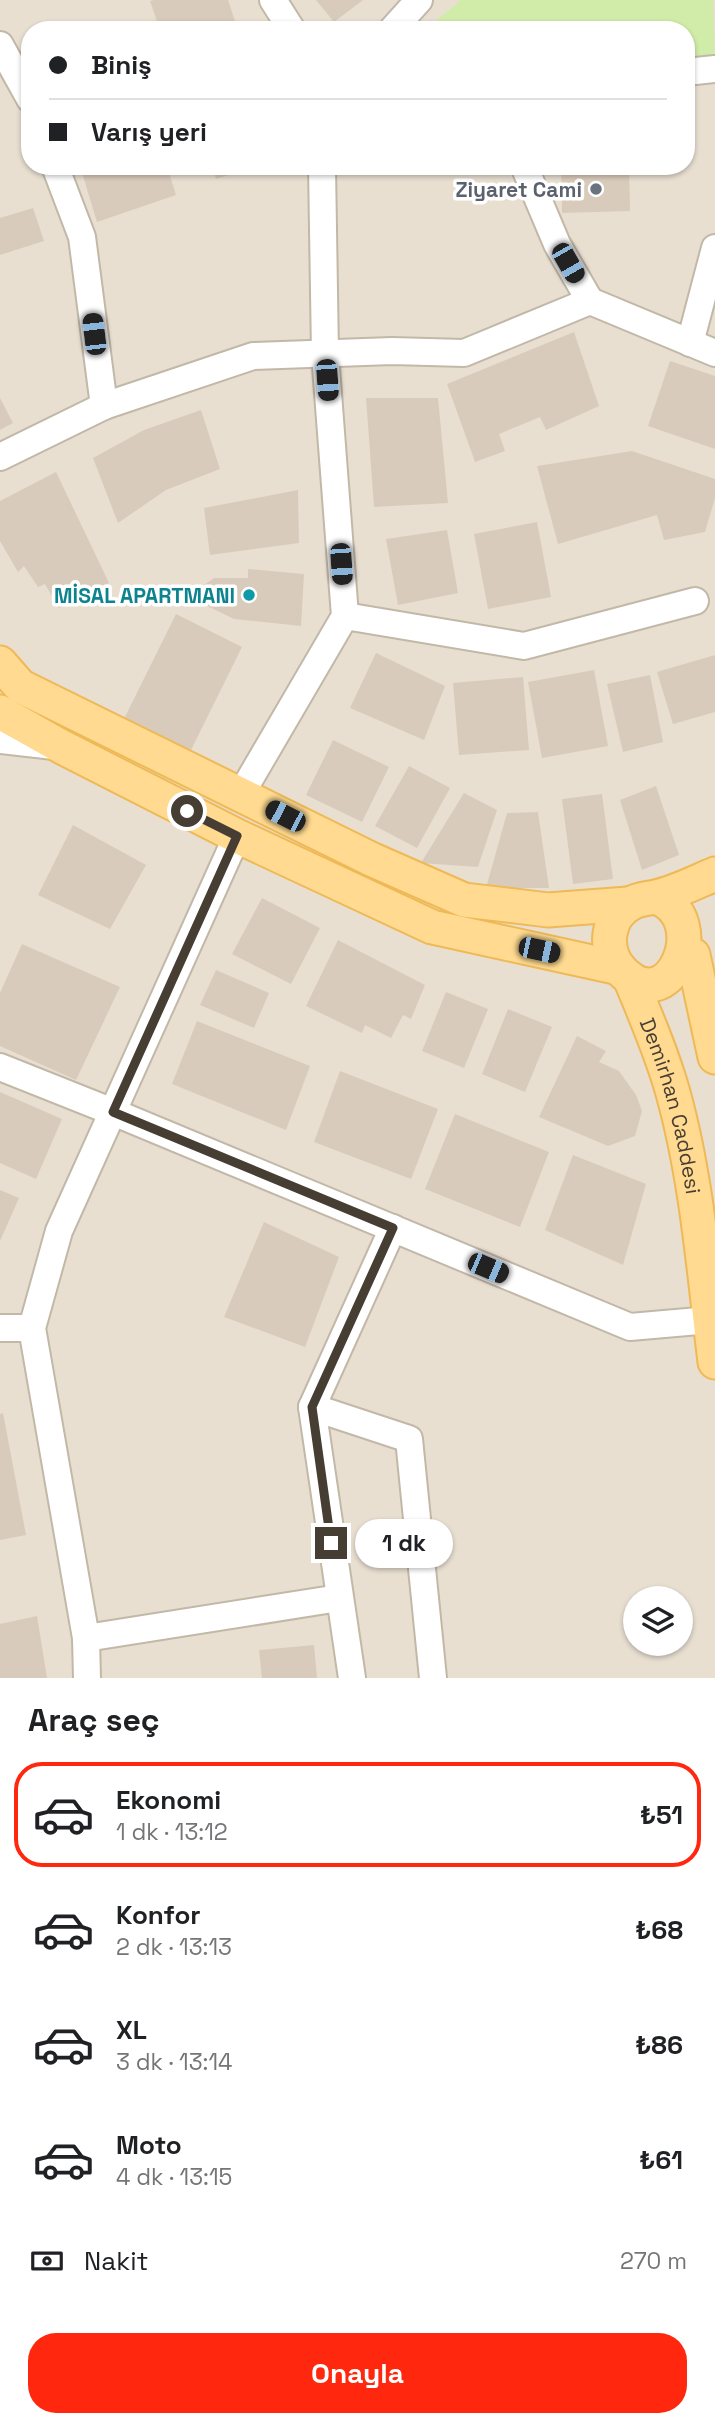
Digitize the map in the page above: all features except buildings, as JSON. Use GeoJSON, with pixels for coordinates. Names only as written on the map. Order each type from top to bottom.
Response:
{"type":"FeatureCollection","features":[{"type":"Feature","properties":{"kind":"main road"},"geometry":{"type":"LineString","coordinates":[[0,663],[20,685],[373,860],[464,900],[548,910],[670,900],[682,908],[694,927],[701,946],[715,1045]]}},
{"type":"Feature","properties":{"kind":"main road"},"geometry":{"type":"LineString","coordinates":[[0,712],[62,747],[237,836],[432,927],[624,973],[643,983],[657,984],[683,973],[701,946]]}},
{"type":"Feature","properties":{"kind":"main road"},"geometry":{"type":"LineString","coordinates":[[624,973],[610,948],[611,927],[618,914],[642,901],[715,874]]}},
{"type":"Feature","properties":{"kind":"main road","name":"Demirhan Caddesi"},"geometry":{"type":"LineString","coordinates":[[624,973],[655,1040],[673,1094],[692,1184],[715,1362]]}},
{"type":"Feature","properties":{"kind":"street"},"geometry":{"type":"LineString","coordinates":[[273,0],[286,21]]}},
{"type":"Feature","properties":{"kind":"street"},"geometry":{"type":"LineString","coordinates":[[400,21],[419,0]]}},
{"type":"Feature","properties":{"kind":"street"},"geometry":{"type":"LineString","coordinates":[[0,45],[21,83]]}},
{"type":"Feature","properties":{"kind":"street"},"geometry":{"type":"LineString","coordinates":[[695,71],[715,69]]}},
{"type":"Feature","properties":{"kind":"street"},"geometry":{"type":"LineString","coordinates":[[58,175],[82,237],[104,406]]}},
{"type":"Feature","properties":{"kind":"street"},"geometry":{"type":"LineString","coordinates":[[241,794],[345,616],[326,354],[322,175]]}},
{"type":"Feature","properties":{"kind":"street"},"geometry":{"type":"LineString","coordinates":[[528,175],[556,244],[590,301],[715,352]]}},
{"type":"Feature","properties":{"kind":"street"},"geometry":{"type":"LineString","coordinates":[[690,343],[715,248]]}},
{"type":"Feature","properties":{"kind":"street"},"geometry":{"type":"LineString","coordinates":[[0,457],[104,406],[253,356],[392,351],[464,353],[590,301]]}},
{"type":"Feature","properties":{"kind":"street"},"geometry":{"type":"LineString","coordinates":[[345,616],[524,646],[695,601]]}},
{"type":"Feature","properties":{"kind":"street"},"geometry":{"type":"LineString","coordinates":[[0,740],[62,747]]}},
{"type":"Feature","properties":{"kind":"street"},"geometry":{"type":"LineString","coordinates":[[87,1678],[86,1638],[32,1328],[60,1231],[237,836]]}},
{"type":"Feature","properties":{"kind":"street"},"geometry":{"type":"LineString","coordinates":[[0,1067],[630,1327],[710,1320]]}},
{"type":"Feature","properties":{"kind":"street"},"geometry":{"type":"LineString","coordinates":[[352,1678],[312,1407],[393,1228]]}},
{"type":"Feature","properties":{"kind":"street"},"geometry":{"type":"LineString","coordinates":[[0,1328],[32,1328]]}},
{"type":"Feature","properties":{"kind":"street"},"geometry":{"type":"LineString","coordinates":[[312,1407],[409,1439],[433,1678]]}},
{"type":"Feature","properties":{"kind":"street"},"geometry":{"type":"LineString","coordinates":[[86,1638],[339,1598]]}},
{"type":"Feature","properties":{"kind":"street"},"geometry":{"type":"LineString","coordinates":[[86,1638],[100,1678]]}},
{"type":"Feature","properties":{"kind":"shaded area"},"geometry":{"type":"Polygon","coordinates":[[[0,0],[715,0],[715,1678],[0,1678],[0,0]]]}},
{"type":"Feature","properties":{"kind":"green space"},"geometry":{"type":"Polygon","coordinates":[[[461,0],[713,0],[715,59],[695,62],[695,21],[436,21],[461,0]]]}},
{"type":"Feature","properties":{"kind":"place","name":"Ziyaret Cami"},"geometry":{"type":"Point","coordinates":[596,189]}},
{"type":"Feature","properties":{"kind":"place","name":"MİSAL APARTMANI"},"geometry":{"type":"Point","coordinates":[249,595]}},
{"type":"Feature","properties":{"kind":"route"},"geometry":{"type":"LineString","coordinates":[[187,811],[237,836],[113,1112],[393,1228],[312,1407],[331,1543]]}}]}
